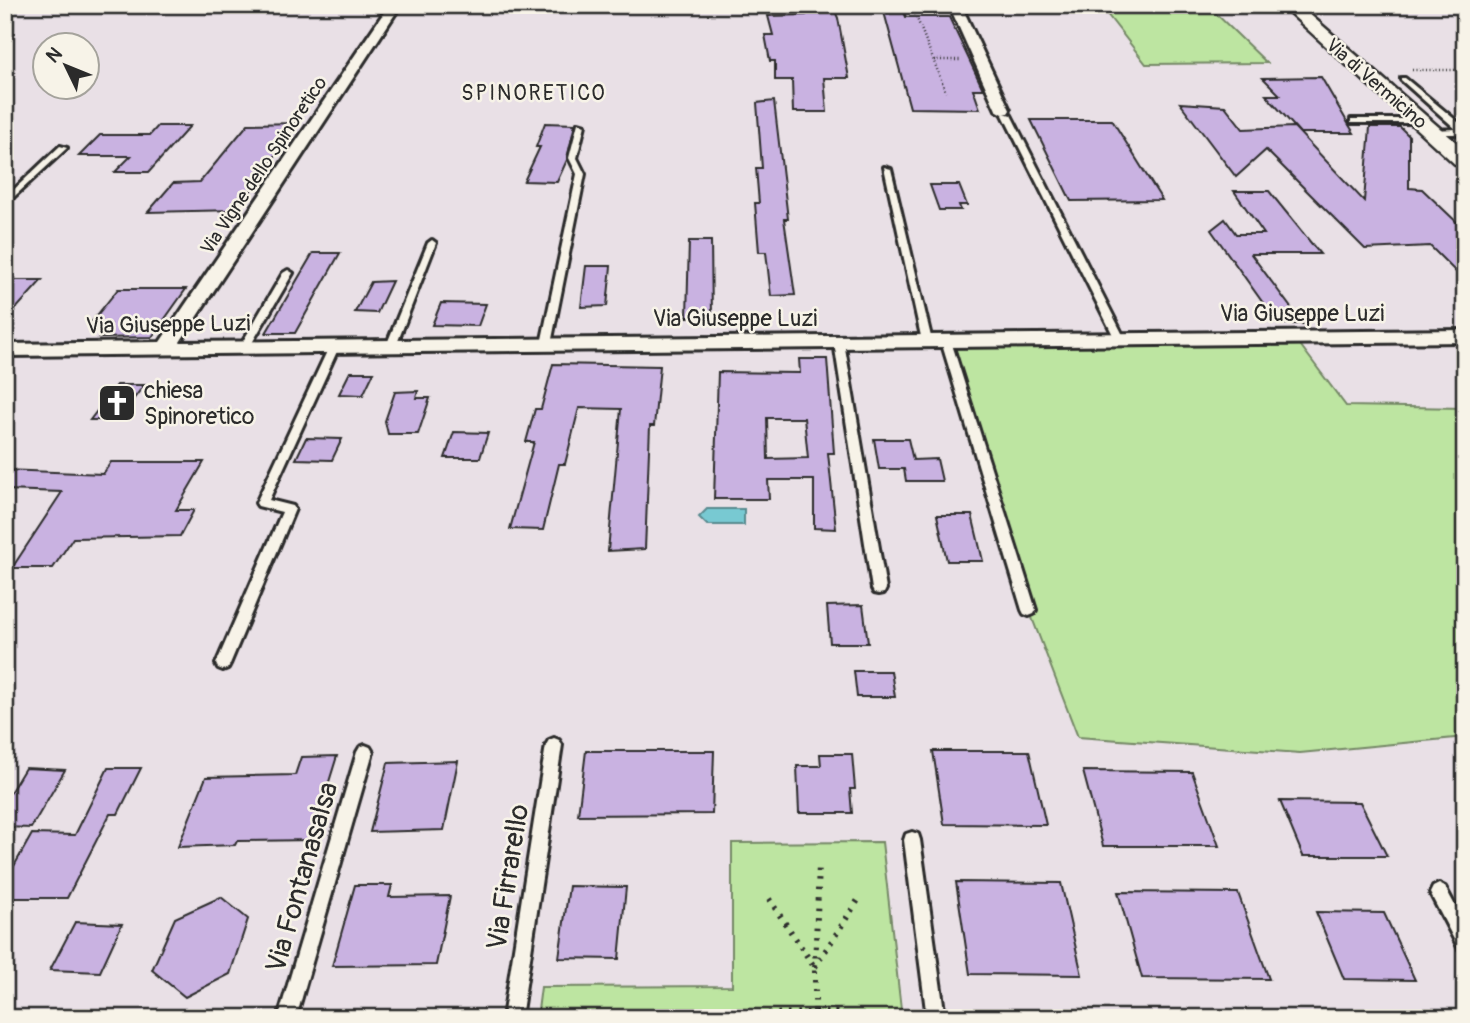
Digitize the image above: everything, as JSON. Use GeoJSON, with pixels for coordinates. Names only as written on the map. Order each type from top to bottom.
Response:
{"type":"FeatureCollection","features":[{"type":"Feature","properties":{"kind":"main road","name":"Via di Vermicino"},"geometry":{"type":"LineString","coordinates":[[1289,5],[1465,161]]}},
{"type":"Feature","properties":{"kind":"street","name":"Via Vigne dello Spinoretico"},"geometry":{"type":"LineString","coordinates":[[166,348],[394,5]]}},
{"type":"Feature","properties":{"kind":"street"},"geometry":{"type":"LineString","coordinates":[[956,8],[1005,113]]}},
{"type":"Feature","properties":{"kind":"street","name":"Via Giuseppe Luzi"},"geometry":{"type":"LineString","coordinates":[[5,350],[1465,336]]}},
{"type":"Feature","properties":{"kind":"lane"},"geometry":{"type":"LineString","coordinates":[[1354,121],[1457,132],[1461,129],[1403,79]]}},
{"type":"Feature","properties":{"kind":"lane"},"geometry":{"type":"LineString","coordinates":[[1005,113],[1120,339]]}},
{"type":"Feature","properties":{"kind":"lane"},"geometry":{"type":"LineString","coordinates":[[546,344],[581,174],[573,158],[581,125]]}},
{"type":"Feature","properties":{"kind":"lane"},"geometry":{"type":"LineString","coordinates":[[5,203],[63,148]]}},
{"type":"Feature","properties":{"kind":"lane"},"geometry":{"type":"LineString","coordinates":[[887,169],[936,341],[1029,610]]}},
{"type":"Feature","properties":{"kind":"lane"},"geometry":{"type":"LineString","coordinates":[[391,346],[432,243]]}},
{"type":"Feature","properties":{"kind":"lane"},"geometry":{"type":"LineString","coordinates":[[244,348],[288,273]]}},
{"type":"Feature","properties":{"kind":"lane"},"geometry":{"type":"LineString","coordinates":[[839,342],[879,589]]}},
{"type":"Feature","properties":{"kind":"lane"},"geometry":{"type":"LineString","coordinates":[[223,664],[289,509],[262,503],[334,347]]}},
{"type":"Feature","properties":{"kind":"lane","name":"Via Firrarello"},"geometry":{"type":"LineString","coordinates":[[512,1018],[554,745]]}},
{"type":"Feature","properties":{"kind":"lane","name":"Via Fontanasalsa"},"geometry":{"type":"LineString","coordinates":[[287,1018],[365,752]]}},
{"type":"Feature","properties":{"kind":"lane"},"geometry":{"type":"LineString","coordinates":[[912,840],[936,1018]]}},
{"type":"Feature","properties":{"kind":"lane"},"geometry":{"type":"LineString","coordinates":[[1439,893],[1465,943]]}},
{"type":"Feature","properties":{"kind":"path"},"geometry":{"type":"LineString","coordinates":[[946,92],[914,11],[956,8]]}},
{"type":"Feature","properties":{"kind":"path"},"geometry":{"type":"LineString","coordinates":[[934,60],[980,60]]}},
{"type":"Feature","properties":{"kind":"path"},"geometry":{"type":"LineString","coordinates":[[1403,79],[1399,72],[1407,70],[1465,70]]}},
{"type":"Feature","properties":{"kind":"path"},"geometry":{"type":"LineString","coordinates":[[815,1013],[819,865]]}},
{"type":"Feature","properties":{"kind":"path"},"geometry":{"type":"LineString","coordinates":[[815,968],[860,897]]}},
{"type":"Feature","properties":{"kind":"path"},"geometry":{"type":"LineString","coordinates":[[769,899],[815,968]]}},
{"type":"Feature","properties":{"kind":"path"},"geometry":{"type":"LineString","coordinates":[[751,1018],[754,1014],[835,1012],[850,1018]]}},
{"type":"Feature","properties":{"kind":"path"},"geometry":{"type":"LineString","coordinates":[[627,1018],[647,1018]]}},
{"type":"Feature","properties":{"kind":"green space"},"geometry":{"type":"Polygon","coordinates":[[[1100,5],[1207,5],[1267,63],[1146,64],[1100,5]]]}},
{"type":"Feature","properties":{"kind":"green space"},"geometry":{"type":"Polygon","coordinates":[[[1295,338],[1346,406],[1465,408],[1465,737],[1300,753],[1078,737],[1029,610],[946,341],[1295,338]]]}},
{"type":"Feature","properties":{"kind":"green space"},"geometry":{"type":"Polygon","coordinates":[[[882,842],[902,1018],[537,1018],[541,987],[732,986],[732,843],[882,842]]]}},
{"type":"Feature","properties":{"kind":"water"},"geometry":{"type":"Polygon","coordinates":[[[707,509],[744,509],[744,525],[707,525],[699,517],[707,509]]]}},
{"type":"Feature","properties":{"kind":"building"},"geometry":{"type":"Polygon","coordinates":[[[805,6],[833,6],[838,18],[849,78],[824,78],[827,112],[793,112],[792,80],[775,80],[775,61],[770,61],[765,35],[773,35],[768,16],[806,15],[805,6]]]}},
{"type":"Feature","properties":{"kind":"building"},"geometry":{"type":"Polygon","coordinates":[[[884,12],[904,12],[906,17],[949,17],[983,89],[973,89],[980,109],[910,108],[884,12]]]}},
{"type":"Feature","properties":{"kind":"building"},"geometry":{"type":"Polygon","coordinates":[[[1321,77],[1354,133],[1300,133],[1266,95],[1280,95],[1263,78],[1321,77]]]}},
{"type":"Feature","properties":{"kind":"building"},"geometry":{"type":"Polygon","coordinates":[[[774,101],[788,219],[784,219],[795,295],[771,296],[766,252],[759,252],[755,203],[759,203],[756,168],[762,168],[757,103],[774,101]]]}},
{"type":"Feature","properties":{"kind":"building"},"geometry":{"type":"Polygon","coordinates":[[[1180,103],[1225,106],[1243,129],[1294,127],[1364,201],[1370,127],[1400,127],[1409,136],[1409,188],[1422,189],[1465,230],[1465,281],[1430,246],[1365,249],[1266,150],[1236,177],[1180,103]]]}},
{"type":"Feature","properties":{"kind":"building"},"geometry":{"type":"Polygon","coordinates":[[[1031,120],[1112,120],[1162,200],[1071,201],[1031,120]]]}},
{"type":"Feature","properties":{"kind":"building"},"geometry":{"type":"Polygon","coordinates":[[[298,123],[237,210],[148,212],[173,183],[200,182],[248,124],[298,123]]]}},
{"type":"Feature","properties":{"kind":"building"},"geometry":{"type":"Polygon","coordinates":[[[545,123],[575,124],[567,160],[557,182],[524,181],[540,147],[536,147],[545,123]]]}},
{"type":"Feature","properties":{"kind":"building"},"geometry":{"type":"Polygon","coordinates":[[[158,126],[190,126],[149,172],[115,172],[131,156],[79,156],[100,135],[150,135],[158,126]]]}},
{"type":"Feature","properties":{"kind":"building"},"geometry":{"type":"Polygon","coordinates":[[[930,185],[959,185],[967,205],[959,205],[961,210],[939,210],[930,185]]]}},
{"type":"Feature","properties":{"kind":"building"},"geometry":{"type":"Polygon","coordinates":[[[1234,191],[1269,191],[1320,254],[1251,254],[1303,324],[1278,324],[1211,230],[1225,219],[1236,234],[1264,234],[1234,191]]]}},
{"type":"Feature","properties":{"kind":"building"},"geometry":{"type":"Polygon","coordinates":[[[689,241],[711,241],[712,317],[687,317],[689,241]]]}},
{"type":"Feature","properties":{"kind":"building"},"geometry":{"type":"Polygon","coordinates":[[[313,253],[340,253],[295,333],[266,333],[313,253]]]}},
{"type":"Feature","properties":{"kind":"building"},"geometry":{"type":"Polygon","coordinates":[[[586,266],[611,266],[607,306],[581,307],[586,266]]]}},
{"type":"Feature","properties":{"kind":"building"},"geometry":{"type":"Polygon","coordinates":[[[5,280],[42,280],[5,321],[5,280]]]}},
{"type":"Feature","properties":{"kind":"building"},"geometry":{"type":"Polygon","coordinates":[[[392,281],[377,313],[355,312],[371,282],[392,281]]]}},
{"type":"Feature","properties":{"kind":"building"},"geometry":{"type":"Polygon","coordinates":[[[118,289],[186,289],[152,337],[100,338],[110,324],[90,324],[118,289]]]}},
{"type":"Feature","properties":{"kind":"building"},"geometry":{"type":"Polygon","coordinates":[[[441,303],[486,304],[478,326],[432,325],[441,303]]]}},
{"type":"Feature","properties":{"kind":"building"},"geometry":{"type":"Polygon","coordinates":[[[799,359],[827,359],[834,453],[828,453],[836,529],[814,528],[814,480],[768,480],[769,499],[714,499],[718,372],[800,373],[799,359]],[[767,418],[768,459],[808,458],[804,418],[767,418]]]}},
{"type":"Feature","properties":{"kind":"building"},"geometry":{"type":"Polygon","coordinates":[[[553,364],[660,366],[654,426],[650,426],[645,549],[608,551],[621,409],[579,408],[565,464],[559,464],[543,530],[510,529],[534,442],[526,442],[535,409],[541,409],[553,364]]]}},
{"type":"Feature","properties":{"kind":"building"},"geometry":{"type":"Polygon","coordinates":[[[350,372],[374,372],[363,395],[339,394],[350,372]]]}},
{"type":"Feature","properties":{"kind":"building","name":"chiesa Spinoretico"},"geometry":{"type":"Polygon","coordinates":[[[117,385],[144,385],[118,420],[90,420],[117,385]]]}},
{"type":"Feature","properties":{"kind":"building"},"geometry":{"type":"Polygon","coordinates":[[[418,391],[416,398],[430,398],[418,434],[388,434],[385,421],[395,392],[418,391]]]}},
{"type":"Feature","properties":{"kind":"building"},"geometry":{"type":"Polygon","coordinates":[[[454,432],[488,433],[480,458],[445,458],[454,432]]]}},
{"type":"Feature","properties":{"kind":"building"},"geometry":{"type":"Polygon","coordinates":[[[306,438],[342,439],[332,460],[296,459],[306,438]]]}},
{"type":"Feature","properties":{"kind":"building"},"geometry":{"type":"Polygon","coordinates":[[[874,439],[908,439],[913,460],[937,459],[942,481],[906,481],[904,469],[879,469],[874,439]]]}},
{"type":"Feature","properties":{"kind":"building"},"geometry":{"type":"Polygon","coordinates":[[[111,462],[204,462],[176,510],[194,510],[180,536],[73,538],[53,568],[12,568],[62,492],[5,490],[5,470],[103,474],[111,462]]]}},
{"type":"Feature","properties":{"kind":"building"},"geometry":{"type":"Polygon","coordinates":[[[937,515],[972,515],[983,561],[947,561],[937,515]]]}},
{"type":"Feature","properties":{"kind":"building"},"geometry":{"type":"Polygon","coordinates":[[[863,605],[868,643],[830,643],[827,606],[863,605]]]}},
{"type":"Feature","properties":{"kind":"building"},"geometry":{"type":"Polygon","coordinates":[[[854,671],[891,671],[895,697],[857,697],[854,671]]]}},
{"type":"Feature","properties":{"kind":"building"},"geometry":{"type":"Polygon","coordinates":[[[586,751],[714,751],[712,814],[578,815],[586,751]]]}},
{"type":"Feature","properties":{"kind":"building"},"geometry":{"type":"Polygon","coordinates":[[[933,751],[1029,751],[1046,825],[944,824],[933,751]]]}},
{"type":"Feature","properties":{"kind":"building"},"geometry":{"type":"Polygon","coordinates":[[[820,754],[852,754],[855,789],[850,789],[852,813],[799,813],[797,766],[821,766],[820,754]]]}},
{"type":"Feature","properties":{"kind":"building"},"geometry":{"type":"Polygon","coordinates":[[[337,756],[311,840],[237,841],[235,845],[178,847],[206,777],[295,775],[301,757],[337,756]]]}},
{"type":"Feature","properties":{"kind":"building"},"geometry":{"type":"Polygon","coordinates":[[[458,761],[444,830],[370,832],[388,763],[458,761]]]}},
{"type":"Feature","properties":{"kind":"building"},"geometry":{"type":"Polygon","coordinates":[[[25,768],[65,770],[31,828],[5,827],[5,801],[25,768]]]}},
{"type":"Feature","properties":{"kind":"building"},"geometry":{"type":"Polygon","coordinates":[[[108,768],[141,768],[118,814],[110,814],[67,898],[5,898],[5,882],[32,834],[75,835],[108,768]]]}},
{"type":"Feature","properties":{"kind":"building"},"geometry":{"type":"Polygon","coordinates":[[[1083,771],[1192,772],[1219,846],[1103,846],[1083,771]]]}},
{"type":"Feature","properties":{"kind":"building"},"geometry":{"type":"Polygon","coordinates":[[[1280,801],[1360,802],[1387,856],[1303,856],[1280,801]]]}},
{"type":"Feature","properties":{"kind":"building"},"geometry":{"type":"Polygon","coordinates":[[[956,882],[1061,883],[1082,975],[970,974],[956,882]]]}},
{"type":"Feature","properties":{"kind":"building"},"geometry":{"type":"Polygon","coordinates":[[[355,885],[392,885],[389,897],[450,896],[436,965],[332,966],[355,885]]]}},
{"type":"Feature","properties":{"kind":"building"},"geometry":{"type":"Polygon","coordinates":[[[569,886],[626,887],[619,959],[559,958],[569,886]]]}},
{"type":"Feature","properties":{"kind":"building"},"geometry":{"type":"Polygon","coordinates":[[[1118,892],[1238,893],[1269,979],[1142,978],[1118,892]]]}},
{"type":"Feature","properties":{"kind":"building"},"geometry":{"type":"Polygon","coordinates":[[[221,897],[248,919],[230,974],[185,997],[152,970],[175,918],[221,897]]]}},
{"type":"Feature","properties":{"kind":"building"},"geometry":{"type":"Polygon","coordinates":[[[1316,912],[1384,913],[1415,980],[1344,979],[1316,912]]]}},
{"type":"Feature","properties":{"kind":"building"},"geometry":{"type":"Polygon","coordinates":[[[75,922],[122,924],[100,972],[50,970],[75,922]]]}},
{"type":"Feature","properties":{"kind":"place","name":"chiesa Spinoretico"},"geometry":{"type":"Point","coordinates":[117,403]}},
{"type":"Feature","properties":{"kind":"district","name":"SPINORETICO"},"geometry":{"type":"Point","coordinates":[534,93]}}]}
